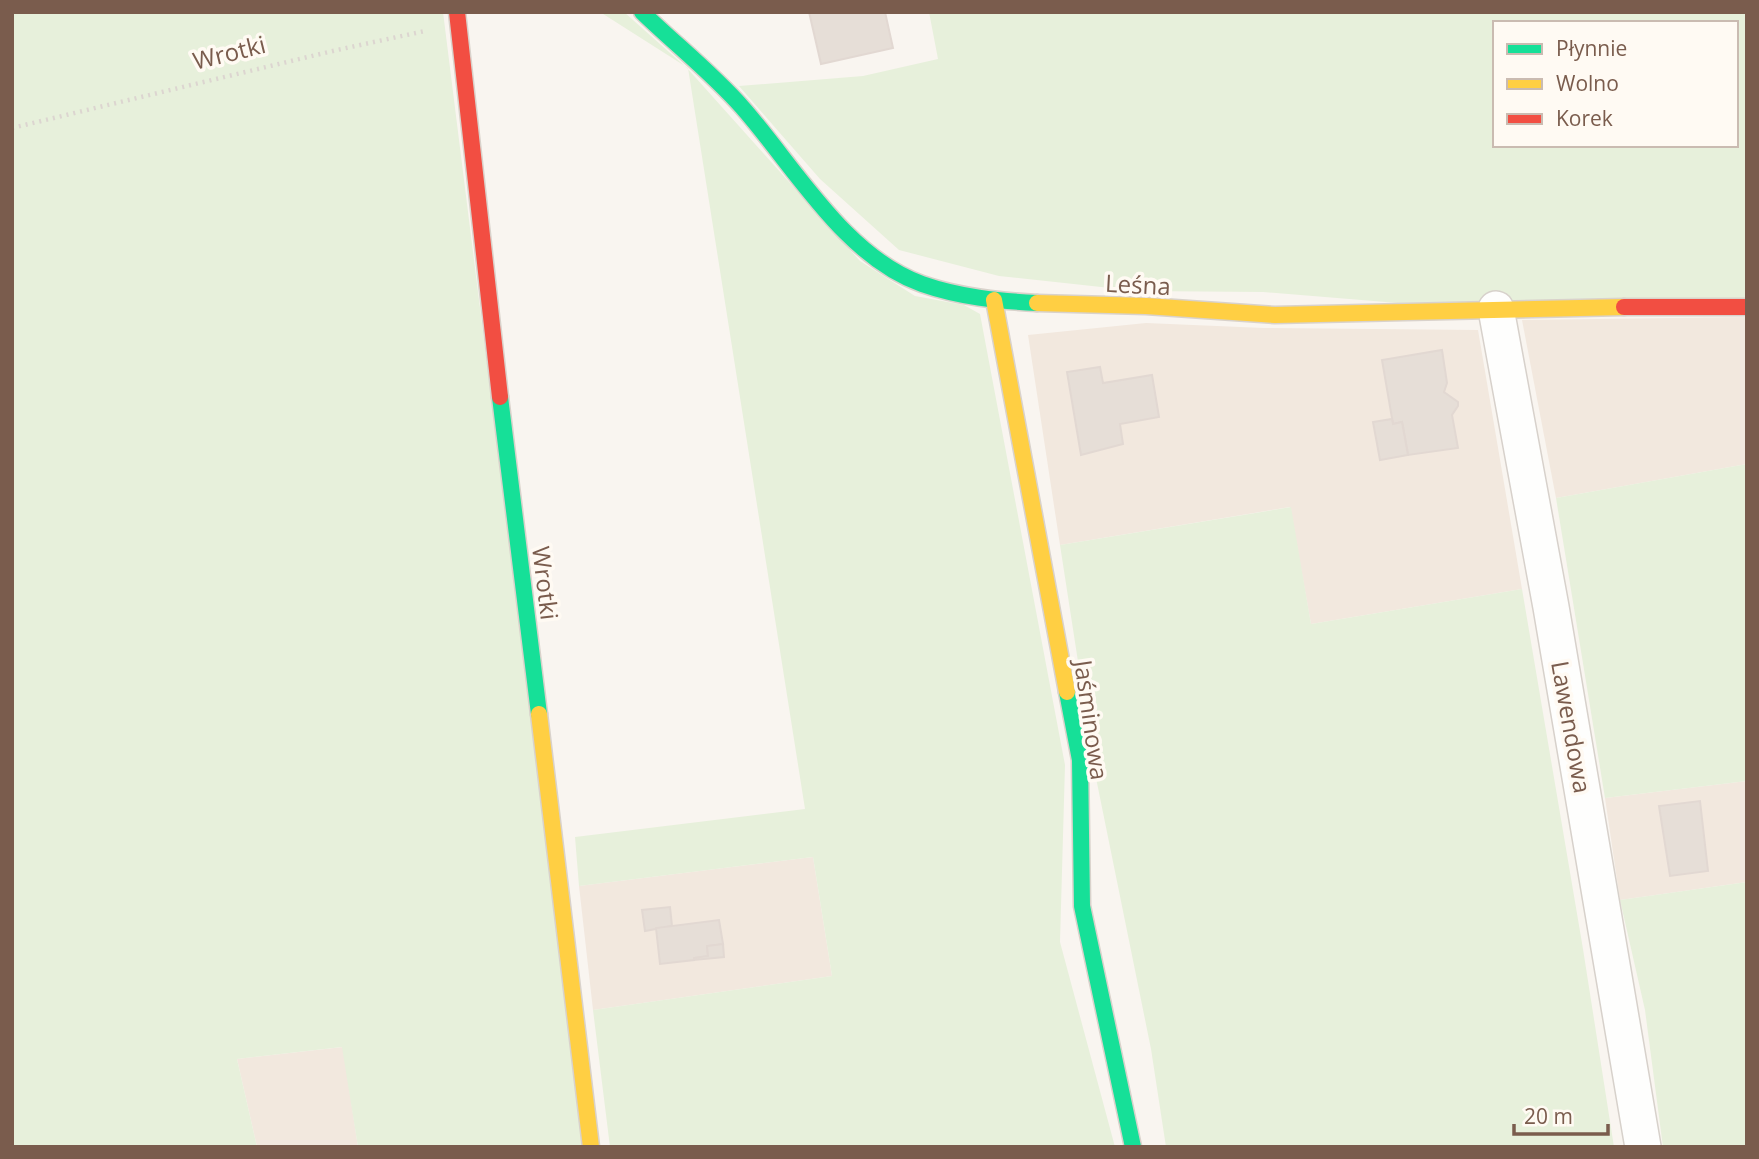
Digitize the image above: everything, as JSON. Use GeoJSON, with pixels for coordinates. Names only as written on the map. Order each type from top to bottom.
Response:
{"type":"FeatureCollection","features":[{"type":"Feature","properties":{"kind":"street","name":"Leśna"},"geometry":{"type":"LineString","coordinates":[[642,12],[740,105],[809,190],[858,243],[893,270],[919,284],[952,293],[994,300],[1153,306],[1272,315],[1410,314],[1496,309],[1747,307]]}},
{"type":"Feature","properties":{"kind":"street","name":"Wrotki"},"geometry":{"type":"LineString","coordinates":[[457,19],[591,1147]]}},
{"type":"Feature","properties":{"kind":"street","name":"Jaśminowa"},"geometry":{"type":"LineString","coordinates":[[994,300],[1080,760],[1082,906],[1133,1147]]}},
{"type":"Feature","properties":{"kind":"street","name":"Lawendowa"},"geometry":{"type":"LineString","coordinates":[[1496,309],[1551,607],[1643,1147]]}},
{"type":"Feature","properties":{"kind":"path","name":"Wrotki"},"geometry":{"type":"LineString","coordinates":[[12,128],[457,19]]}},
{"type":"Feature","properties":{"kind":"shaded area"},"geometry":{"type":"Polygon","coordinates":[[[1747,317],[1747,464],[1556,498],[1522,320],[1747,317]]]}},
{"type":"Feature","properties":{"kind":"shaded area"},"geometry":{"type":"Polygon","coordinates":[[[1146,323],[1264,328],[1478,330],[1522,589],[1311,624],[1290,507],[1060,545],[1028,335],[1146,323]]]}},
{"type":"Feature","properties":{"kind":"shaded area"},"geometry":{"type":"Polygon","coordinates":[[[1747,781],[1747,882],[1620,900],[1605,798],[1747,781]]]}},
{"type":"Feature","properties":{"kind":"shaded area"},"geometry":{"type":"Polygon","coordinates":[[[813,857],[832,976],[593,1010],[579,886],[813,857]]]}},
{"type":"Feature","properties":{"kind":"shaded area"},"geometry":{"type":"Polygon","coordinates":[[[343,1047],[358,1147],[257,1147],[237,1059],[343,1047]]]}},
{"type":"Feature","properties":{"kind":"green space"},"geometry":{"type":"Polygon","coordinates":[[[12,12],[443,12],[585,1147],[358,1147],[342,1047],[237,1059],[257,1147],[12,1147],[12,12]]]}},
{"type":"Feature","properties":{"kind":"green space"},"geometry":{"type":"Polygon","coordinates":[[[600,12],[624,12],[684,66],[600,12]]]}},
{"type":"Feature","properties":{"kind":"green space"},"geometry":{"type":"Polygon","coordinates":[[[929,12],[1747,12],[1747,298],[1398,303],[1263,292],[1138,291],[999,276],[899,250],[820,179],[739,86],[863,76],[938,59],[929,12]]]}},
{"type":"Feature","properties":{"kind":"green space"},"geometry":{"type":"Polygon","coordinates":[[[688,69],[860,261],[915,296],[964,305],[980,314],[1065,765],[1060,942],[1115,1147],[610,1147],[593,1010],[832,976],[813,857],[579,886],[575,837],[805,809],[688,69]]]}},
{"type":"Feature","properties":{"kind":"green space"},"geometry":{"type":"Polygon","coordinates":[[[1747,464],[1747,781],[1605,798],[1556,498],[1747,464]]]}},
{"type":"Feature","properties":{"kind":"green space"},"geometry":{"type":"Polygon","coordinates":[[[1291,507],[1311,624],[1522,589],[1614,1147],[1166,1147],[1151,1049],[1096,778],[1060,545],[1291,507]]]}},
{"type":"Feature","properties":{"kind":"green space"},"geometry":{"type":"Polygon","coordinates":[[[1747,882],[1747,1147],[1663,1147],[1645,1010],[1620,900],[1747,882]]]}},
{"type":"Feature","properties":{"kind":"building"},"geometry":{"type":"Polygon","coordinates":[[[809,12],[885,12],[893,48],[821,64],[809,12]]]}},
{"type":"Feature","properties":{"kind":"building"},"geometry":{"type":"Polygon","coordinates":[[[1442,350],[1447,383],[1444,392],[1458,402],[1452,415],[1458,448],[1408,455],[1402,422],[1393,424],[1382,360],[1442,350]]]}},
{"type":"Feature","properties":{"kind":"building"},"geometry":{"type":"Polygon","coordinates":[[[1100,367],[1103,383],[1152,375],[1159,417],[1120,424],[1123,444],[1081,455],[1067,372],[1100,367]]]}},
{"type":"Feature","properties":{"kind":"building"},"geometry":{"type":"Polygon","coordinates":[[[1392,419],[1393,424],[1402,422],[1408,455],[1380,460],[1373,422],[1392,419]]]}},
{"type":"Feature","properties":{"kind":"building"},"geometry":{"type":"Polygon","coordinates":[[[1700,801],[1708,871],[1670,876],[1659,806],[1700,801]]]}},
{"type":"Feature","properties":{"kind":"building"},"geometry":{"type":"Polygon","coordinates":[[[670,907],[672,926],[645,931],[642,910],[670,907]]]}},
{"type":"Feature","properties":{"kind":"building"},"geometry":{"type":"Polygon","coordinates":[[[719,920],[723,944],[707,946],[708,956],[660,964],[656,928],[719,920]]]}},
{"type":"Feature","properties":{"kind":"building"},"geometry":{"type":"Polygon","coordinates":[[[723,944],[724,957],[694,960],[708,956],[707,946],[723,944]]]}},
{"type":"Feature","properties":{"kind":"traffic: fast"},"geometry":{"type":"LineString","coordinates":[[642,12],[730,94],[823,207],[868,253],[894,271],[922,284],[979,298],[1037,303]]}},
{"type":"Feature","properties":{"kind":"traffic: fast"},"geometry":{"type":"LineString","coordinates":[[500,397],[539,714]]}},
{"type":"Feature","properties":{"kind":"traffic: fast"},"geometry":{"type":"LineString","coordinates":[[1067,692],[1080,760],[1082,906],[1133,1147]]}},
{"type":"Feature","properties":{"kind":"traffic: slow"},"geometry":{"type":"LineString","coordinates":[[994,300],[1067,692]]}},
{"type":"Feature","properties":{"kind":"traffic: slow"},"geometry":{"type":"LineString","coordinates":[[1037,303],[1146,306],[1275,315],[1624,307]]}},
{"type":"Feature","properties":{"kind":"traffic: slow"},"geometry":{"type":"LineString","coordinates":[[539,714],[591,1147]]}},
{"type":"Feature","properties":{"kind":"traffic: jam"},"geometry":{"type":"LineString","coordinates":[[457,12],[500,397]]}},
{"type":"Feature","properties":{"kind":"traffic: jam"},"geometry":{"type":"LineString","coordinates":[[1624,307],[1747,307]]}}]}
